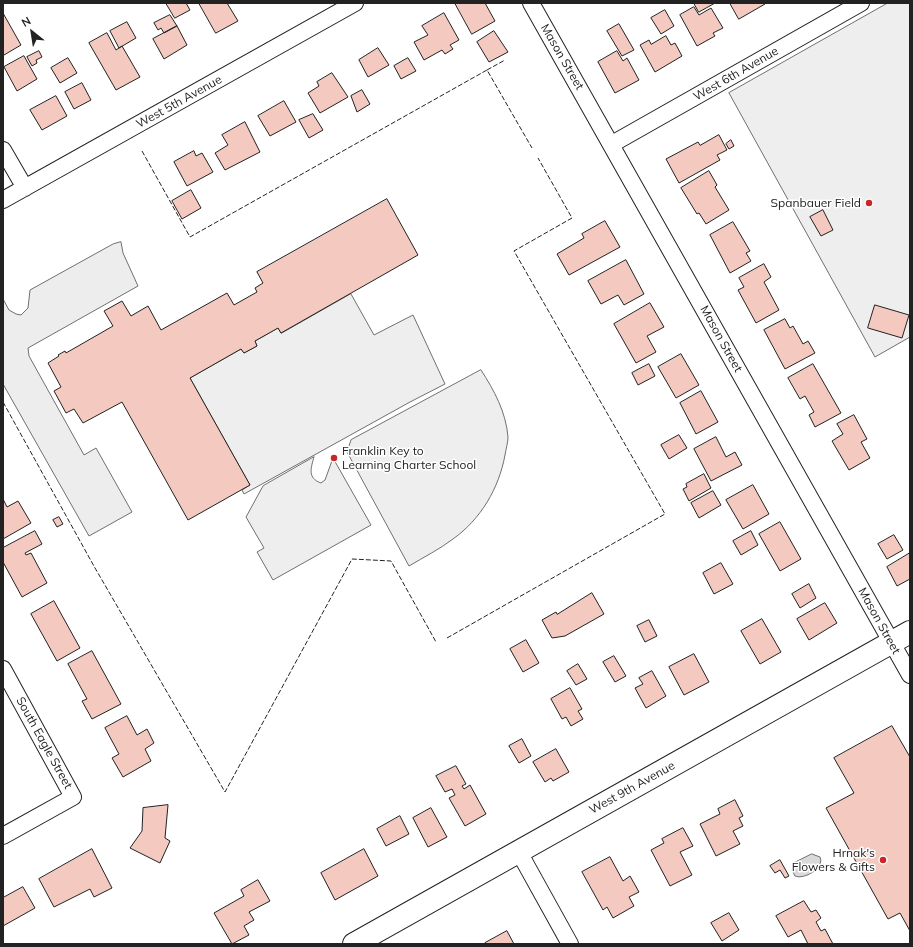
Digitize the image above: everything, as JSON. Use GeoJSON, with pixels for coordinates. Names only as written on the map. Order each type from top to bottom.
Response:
{"type":"FeatureCollection","features":[{"type":"Feature","properties":{"kind":"main road","name":"West 9th Avenue"},"geometry":{"type":"LineString","coordinates":[[354,944],[910,632]]}},
{"type":"Feature","properties":{"kind":"street","name":"West 5th Avenue"},"geometry":{"type":"LineString","coordinates":[[3,200],[355,3]]}},
{"type":"Feature","properties":{"kind":"street","name":"Mason Street"},"geometry":{"type":"LineString","coordinates":[[531,3],[612,144],[910,675]]}},
{"type":"Feature","properties":{"kind":"street","name":"West 6th Avenue"},"geometry":{"type":"LineString","coordinates":[[612,144],[861,3]]}},
{"type":"Feature","properties":{"kind":"street"},"geometry":{"type":"LineString","coordinates":[[3,150],[25,188]]}},
{"type":"Feature","properties":{"kind":"street","name":"South Eagle Street"},"geometry":{"type":"LineString","coordinates":[[3,669],[73,797],[3,836]]}},
{"type":"Feature","properties":{"kind":"street"},"geometry":{"type":"LineString","coordinates":[[519,852],[570,944]]}},
{"type":"Feature","properties":{"kind":"shaded area"},"geometry":{"type":"Polygon","coordinates":[[[888,3],[910,3],[910,337],[875,357],[729,93],[888,3]]]}},
{"type":"Feature","properties":{"kind":"shaded area"},"geometry":{"type":"Polygon","coordinates":[[[121,242],[123,253],[138,286],[28,348],[29,356],[84,455],[96,448],[132,512],[89,536],[3,384],[3,299],[9,310],[21,315],[28,308],[30,290],[113,244],[121,242]]]}},
{"type":"Feature","properties":{"kind":"shaded area"},"geometry":{"type":"Polygon","coordinates":[[[351,294],[374,335],[413,315],[445,384],[244,494],[242,490],[250,485],[190,378],[241,349],[244,353],[257,346],[255,341],[278,328],[281,333],[351,294]]]}},
{"type":"Feature","properties":{"kind":"shaded area"},"geometry":{"type":"Polygon","coordinates":[[[481,370],[499,402],[507,428],[507,443],[498,479],[487,502],[463,531],[443,546],[409,566],[347,452],[351,440],[481,370]]]}},
{"type":"Feature","properties":{"kind":"shaded area"},"geometry":{"type":"Polygon","coordinates":[[[314,457],[311,472],[314,478],[321,483],[325,480],[333,458],[371,525],[273,580],[257,552],[264,548],[246,517],[263,486],[314,457]]]}},
{"type":"Feature","properties":{"kind":"shaded area"},"geometry":{"type":"Polygon","coordinates":[[[812,854],[820,857],[821,861],[817,869],[808,875],[799,877],[795,876],[792,870],[794,863],[812,854]]]}},
{"type":"Feature","properties":{"kind":"building"},"geometry":{"type":"Polygon","coordinates":[[[166,3],[186,3],[190,10],[175,18],[166,3]]]}},
{"type":"Feature","properties":{"kind":"building"},"geometry":{"type":"Polygon","coordinates":[[[199,3],[227,3],[238,21],[216,33],[199,3]]]}},
{"type":"Feature","properties":{"kind":"building"},"geometry":{"type":"Polygon","coordinates":[[[455,3],[485,3],[495,21],[472,34],[455,3]]]}},
{"type":"Feature","properties":{"kind":"building"},"geometry":{"type":"Polygon","coordinates":[[[694,3],[715,3],[699,12],[694,3]]]}},
{"type":"Feature","properties":{"kind":"building"},"geometry":{"type":"Polygon","coordinates":[[[730,3],[765,3],[765,4],[739,19],[730,3]]]}},
{"type":"Feature","properties":{"kind":"building"},"geometry":{"type":"Polygon","coordinates":[[[694,7],[699,15],[711,8],[723,28],[713,33],[715,36],[697,46],[680,15],[694,7]]]}},
{"type":"Feature","properties":{"kind":"building"},"geometry":{"type":"Polygon","coordinates":[[[665,10],[674,26],[661,34],[651,18],[665,10]]]}},
{"type":"Feature","properties":{"kind":"building"},"geometry":{"type":"Polygon","coordinates":[[[3,13],[21,45],[4,55],[3,53],[3,13]]]}},
{"type":"Feature","properties":{"kind":"building"},"geometry":{"type":"Polygon","coordinates":[[[444,13],[459,40],[450,45],[453,49],[445,54],[442,50],[424,60],[414,42],[428,35],[422,26],[444,13]]]}},
{"type":"Feature","properties":{"kind":"building"},"geometry":{"type":"Polygon","coordinates":[[[170,15],[177,26],[164,33],[161,28],[158,30],[154,23],[170,15]]]}},
{"type":"Feature","properties":{"kind":"building"},"geometry":{"type":"Polygon","coordinates":[[[127,22],[136,38],[119,48],[110,31],[127,22]]]}},
{"type":"Feature","properties":{"kind":"building"},"geometry":{"type":"Polygon","coordinates":[[[619,24],[634,50],[622,56],[607,31],[619,24]]]}},
{"type":"Feature","properties":{"kind":"building"},"geometry":{"type":"Polygon","coordinates":[[[177,26],[187,45],[164,59],[153,39],[177,26]]]}},
{"type":"Feature","properties":{"kind":"building"},"geometry":{"type":"Polygon","coordinates":[[[494,31],[508,52],[489,62],[477,42],[494,31]]]}},
{"type":"Feature","properties":{"kind":"building"},"geometry":{"type":"Polygon","coordinates":[[[107,33],[116,50],[122,46],[140,77],[116,90],[89,43],[107,33]]]}},
{"type":"Feature","properties":{"kind":"building"},"geometry":{"type":"Polygon","coordinates":[[[666,36],[671,45],[675,43],[682,56],[655,72],[640,45],[649,40],[651,44],[666,36]]]}},
{"type":"Feature","properties":{"kind":"building"},"geometry":{"type":"Polygon","coordinates":[[[378,48],[389,65],[368,77],[359,60],[378,48]]]}},
{"type":"Feature","properties":{"kind":"building"},"geometry":{"type":"Polygon","coordinates":[[[39,51],[42,57],[36,60],[37,63],[32,66],[27,57],[39,51]]]}},
{"type":"Feature","properties":{"kind":"building"},"geometry":{"type":"Polygon","coordinates":[[[617,51],[623,61],[627,58],[639,80],[615,93],[598,62],[617,51]]]}},
{"type":"Feature","properties":{"kind":"building"},"geometry":{"type":"Polygon","coordinates":[[[24,56],[37,79],[17,91],[4,67],[24,56]]]}},
{"type":"Feature","properties":{"kind":"building"},"geometry":{"type":"Polygon","coordinates":[[[68,58],[77,73],[60,83],[51,68],[68,58]]]}},
{"type":"Feature","properties":{"kind":"building"},"geometry":{"type":"Polygon","coordinates":[[[408,58],[416,71],[401,79],[394,66],[408,58]]]}},
{"type":"Feature","properties":{"kind":"building"},"geometry":{"type":"Polygon","coordinates":[[[332,73],[348,97],[320,113],[308,93],[319,86],[317,82],[332,73]]]}},
{"type":"Feature","properties":{"kind":"building"},"geometry":{"type":"Polygon","coordinates":[[[82,83],[91,100],[74,109],[65,92],[82,83]]]}},
{"type":"Feature","properties":{"kind":"building"},"geometry":{"type":"Polygon","coordinates":[[[362,90],[370,104],[357,112],[351,96],[362,90]]]}},
{"type":"Feature","properties":{"kind":"building"},"geometry":{"type":"Polygon","coordinates":[[[56,96],[67,116],[42,130],[30,110],[56,96]]]}},
{"type":"Feature","properties":{"kind":"building"},"geometry":{"type":"Polygon","coordinates":[[[284,101],[296,122],[270,136],[258,116],[284,101]]]}},
{"type":"Feature","properties":{"kind":"building"},"geometry":{"type":"Polygon","coordinates":[[[313,114],[323,130],[309,138],[299,120],[313,114]]]}},
{"type":"Feature","properties":{"kind":"building"},"geometry":{"type":"Polygon","coordinates":[[[245,122],[260,152],[225,170],[215,153],[228,145],[222,135],[245,122]]]}},
{"type":"Feature","properties":{"kind":"building"},"geometry":{"type":"Polygon","coordinates":[[[719,135],[727,150],[717,155],[720,160],[679,183],[666,159],[698,142],[700,145],[719,135]]]}},
{"type":"Feature","properties":{"kind":"building"},"geometry":{"type":"Polygon","coordinates":[[[731,140],[734,146],[729,149],[726,144],[731,140]]]}},
{"type":"Feature","properties":{"kind":"building"},"geometry":{"type":"Polygon","coordinates":[[[194,151],[196,156],[202,153],[213,172],[187,186],[174,162],[194,151]]]}},
{"type":"Feature","properties":{"kind":"building"},"geometry":{"type":"Polygon","coordinates":[[[709,171],[717,185],[715,187],[729,210],[706,224],[699,213],[697,214],[681,188],[709,171]]]}},
{"type":"Feature","properties":{"kind":"building"},"geometry":{"type":"Polygon","coordinates":[[[191,190],[201,208],[182,219],[172,201],[191,190]]]}},
{"type":"Feature","properties":{"kind":"building"},"geometry":{"type":"Polygon","coordinates":[[[387,199],[418,255],[281,333],[278,328],[255,341],[257,346],[244,353],[241,349],[190,378],[250,485],[188,520],[122,402],[83,423],[74,409],[66,413],[54,391],[61,387],[48,363],[65,351],[66,353],[113,326],[104,311],[122,301],[131,316],[148,306],[161,330],[227,293],[234,305],[257,292],[255,288],[263,283],[257,272],[387,199]]]}},
{"type":"Feature","properties":{"kind":"building"},"geometry":{"type":"Polygon","coordinates":[[[823,210],[833,230],[821,236],[810,217],[823,210]]]}},
{"type":"Feature","properties":{"kind":"building"},"geometry":{"type":"Polygon","coordinates":[[[605,221],[620,247],[569,275],[557,254],[584,238],[582,234],[605,221]]]}},
{"type":"Feature","properties":{"kind":"building"},"geometry":{"type":"Polygon","coordinates":[[[733,222],[750,251],[746,253],[751,261],[730,273],[710,235],[733,222]]]}},
{"type":"Feature","properties":{"kind":"building"},"geometry":{"type":"Polygon","coordinates":[[[626,260],[644,294],[624,305],[618,295],[601,304],[588,281],[626,260]]]}},
{"type":"Feature","properties":{"kind":"building"},"geometry":{"type":"Polygon","coordinates":[[[764,264],[771,277],[764,282],[779,310],[756,323],[738,290],[744,287],[739,278],[764,264]]]}},
{"type":"Feature","properties":{"kind":"building"},"geometry":{"type":"Polygon","coordinates":[[[650,303],[664,327],[647,336],[656,352],[636,363],[614,324],[650,303]]]}},
{"type":"Feature","properties":{"kind":"building"},"geometry":{"type":"Polygon","coordinates":[[[875,305],[909,315],[902,338],[868,328],[875,305]]]}},
{"type":"Feature","properties":{"kind":"building"},"geometry":{"type":"Polygon","coordinates":[[[785,319],[790,328],[793,326],[803,344],[808,341],[815,353],[785,369],[764,330],[785,319]]]}},
{"type":"Feature","properties":{"kind":"building"},"geometry":{"type":"Polygon","coordinates":[[[681,354],[699,385],[676,398],[658,367],[681,354]]]}},
{"type":"Feature","properties":{"kind":"building"},"geometry":{"type":"Polygon","coordinates":[[[649,364],[655,376],[638,385],[632,373],[649,364]]]}},
{"type":"Feature","properties":{"kind":"building"},"geometry":{"type":"Polygon","coordinates":[[[813,364],[841,413],[815,427],[809,415],[814,412],[805,396],[800,399],[788,378],[813,364]]]}},
{"type":"Feature","properties":{"kind":"building"},"geometry":{"type":"Polygon","coordinates":[[[701,391],[718,422],[696,434],[680,403],[701,391]]]}},
{"type":"Feature","properties":{"kind":"building"},"geometry":{"type":"Polygon","coordinates":[[[854,415],[867,439],[861,442],[870,458],[849,470],[832,441],[843,434],[837,424],[854,415]]]}},
{"type":"Feature","properties":{"kind":"building"},"geometry":{"type":"Polygon","coordinates":[[[679,435],[687,448],[669,459],[661,445],[679,435]]]}},
{"type":"Feature","properties":{"kind":"building"},"geometry":{"type":"Polygon","coordinates":[[[716,437],[726,457],[735,452],[742,465],[711,481],[694,449],[716,437]]]}},
{"type":"Feature","properties":{"kind":"building"},"geometry":{"type":"Polygon","coordinates":[[[704,474],[711,488],[689,501],[683,489],[687,487],[686,484],[704,474]]]}},
{"type":"Feature","properties":{"kind":"building"},"geometry":{"type":"Polygon","coordinates":[[[753,485],[769,514],[743,529],[726,500],[753,485]]]}},
{"type":"Feature","properties":{"kind":"building"},"geometry":{"type":"Polygon","coordinates":[[[713,491],[721,505],[699,518],[691,503],[713,491]]]}},
{"type":"Feature","properties":{"kind":"building"},"geometry":{"type":"Polygon","coordinates":[[[3,499],[7,507],[18,501],[31,523],[3,539],[3,499]]]}},
{"type":"Feature","properties":{"kind":"building"},"geometry":{"type":"Polygon","coordinates":[[[59,517],[63,524],[57,527],[53,520],[59,517]]]}},
{"type":"Feature","properties":{"kind":"building"},"geometry":{"type":"Polygon","coordinates":[[[780,522],[801,559],[780,571],[759,534],[780,522]]]}},
{"type":"Feature","properties":{"kind":"building"},"geometry":{"type":"Polygon","coordinates":[[[35,531],[42,544],[25,553],[26,555],[31,553],[47,583],[22,597],[3,562],[3,548],[35,531]]]}},
{"type":"Feature","properties":{"kind":"building"},"geometry":{"type":"Polygon","coordinates":[[[751,531],[758,545],[741,555],[733,541],[751,531]]]}},
{"type":"Feature","properties":{"kind":"building"},"geometry":{"type":"Polygon","coordinates":[[[894,535],[903,550],[887,559],[878,544],[894,535]]]}},
{"type":"Feature","properties":{"kind":"building"},"geometry":{"type":"Polygon","coordinates":[[[910,553],[910,579],[897,586],[887,567],[910,553]]]}},
{"type":"Feature","properties":{"kind":"building"},"geometry":{"type":"Polygon","coordinates":[[[721,563],[733,584],[714,594],[703,573],[721,563]]]}},
{"type":"Feature","properties":{"kind":"building"},"geometry":{"type":"Polygon","coordinates":[[[809,584],[816,598],[800,608],[792,594],[809,584]]]}},
{"type":"Feature","properties":{"kind":"building"},"geometry":{"type":"Polygon","coordinates":[[[592,593],[604,614],[565,636],[552,638],[542,620],[556,612],[557,614],[592,593]]]}},
{"type":"Feature","properties":{"kind":"building"},"geometry":{"type":"Polygon","coordinates":[[[54,601],[80,648],[57,661],[31,614],[54,601]]]}},
{"type":"Feature","properties":{"kind":"building"},"geometry":{"type":"Polygon","coordinates":[[[825,603],[837,623],[809,640],[797,619],[825,603]]]}},
{"type":"Feature","properties":{"kind":"building"},"geometry":{"type":"Polygon","coordinates":[[[762,619],[781,652],[760,664],[741,631],[762,619]]]}},
{"type":"Feature","properties":{"kind":"building"},"geometry":{"type":"Polygon","coordinates":[[[649,620],[657,636],[645,642],[637,626],[649,620]]]}},
{"type":"Feature","properties":{"kind":"building"},"geometry":{"type":"Polygon","coordinates":[[[526,640],[539,663],[523,672],[510,649],[526,640]]]}},
{"type":"Feature","properties":{"kind":"building"},"geometry":{"type":"Polygon","coordinates":[[[92,651],[121,704],[92,719],[82,701],[87,699],[68,664],[92,651]]]}},
{"type":"Feature","properties":{"kind":"building"},"geometry":{"type":"Polygon","coordinates":[[[694,654],[709,682],[684,695],[669,667],[694,654]]]}},
{"type":"Feature","properties":{"kind":"building"},"geometry":{"type":"Polygon","coordinates":[[[614,656],[626,676],[615,682],[603,662],[614,656]]]}},
{"type":"Feature","properties":{"kind":"building"},"geometry":{"type":"Polygon","coordinates":[[[578,664],[587,679],[576,685],[567,671],[578,664]]]}},
{"type":"Feature","properties":{"kind":"building"},"geometry":{"type":"Polygon","coordinates":[[[652,671],[666,696],[646,708],[635,688],[643,684],[639,678],[652,671]]]}},
{"type":"Feature","properties":{"kind":"building"},"geometry":{"type":"Polygon","coordinates":[[[570,688],[582,709],[578,711],[583,719],[571,726],[566,717],[562,719],[551,699],[570,688]]]}},
{"type":"Feature","properties":{"kind":"building"},"geometry":{"type":"Polygon","coordinates":[[[127,716],[137,735],[147,729],[154,743],[145,749],[151,761],[123,777],[112,758],[119,754],[105,728],[127,716]]]}},
{"type":"Feature","properties":{"kind":"building","name":"Hrnak's Flowers & Gifts"},"geometry":{"type":"Polygon","coordinates":[[[892,726],[910,757],[910,931],[900,913],[888,919],[826,808],[854,793],[834,758],[892,726]]]}},
{"type":"Feature","properties":{"kind":"building"},"geometry":{"type":"Polygon","coordinates":[[[522,739],[531,756],[519,763],[509,746],[522,739]]]}},
{"type":"Feature","properties":{"kind":"building"},"geometry":{"type":"Polygon","coordinates":[[[556,749],[569,772],[553,781],[551,778],[545,782],[533,762],[556,749]]]}},
{"type":"Feature","properties":{"kind":"building"},"geometry":{"type":"Polygon","coordinates":[[[456,766],[466,784],[462,786],[464,789],[470,785],[486,814],[465,826],[449,798],[455,795],[452,789],[445,792],[436,776],[456,766]]]}},
{"type":"Feature","properties":{"kind":"building"},"geometry":{"type":"Polygon","coordinates":[[[735,800],[743,816],[739,818],[743,826],[733,831],[740,844],[716,856],[700,824],[720,814],[718,809],[735,800]]]}},
{"type":"Feature","properties":{"kind":"building"},"geometry":{"type":"Polygon","coordinates":[[[168,805],[165,838],[170,841],[160,863],[130,848],[142,831],[143,808],[168,805]]]}},
{"type":"Feature","properties":{"kind":"building"},"geometry":{"type":"Polygon","coordinates":[[[431,808],[447,837],[428,847],[413,818],[431,808]]]}},
{"type":"Feature","properties":{"kind":"building"},"geometry":{"type":"Polygon","coordinates":[[[400,816],[409,834],[386,846],[377,829],[400,816]]]}},
{"type":"Feature","properties":{"kind":"building"},"geometry":{"type":"Polygon","coordinates":[[[683,828],[693,846],[680,852],[692,875],[670,886],[651,850],[664,843],[662,839],[683,828]]]}},
{"type":"Feature","properties":{"kind":"building"},"geometry":{"type":"Polygon","coordinates":[[[92,849],[112,888],[94,897],[90,889],[54,907],[39,879],[92,849]]]}},
{"type":"Feature","properties":{"kind":"building"},"geometry":{"type":"Polygon","coordinates":[[[364,849],[378,876],[335,900],[321,873],[364,849]]]}},
{"type":"Feature","properties":{"kind":"building"},"geometry":{"type":"Polygon","coordinates":[[[610,857],[623,881],[630,876],[639,892],[629,897],[634,906],[613,918],[607,907],[603,910],[582,872],[610,857]]]}},
{"type":"Feature","properties":{"kind":"building"},"geometry":{"type":"Polygon","coordinates":[[[780,860],[789,876],[785,878],[780,870],[775,873],[770,866],[780,860]]]}},
{"type":"Feature","properties":{"kind":"building"},"geometry":{"type":"Polygon","coordinates":[[[258,880],[270,901],[249,912],[254,920],[244,926],[249,935],[232,944],[214,913],[244,896],[241,890],[258,880]]]}},
{"type":"Feature","properties":{"kind":"building"},"geometry":{"type":"Polygon","coordinates":[[[23,887],[35,908],[3,926],[3,898],[23,887]]]}},
{"type":"Feature","properties":{"kind":"building"},"geometry":{"type":"Polygon","coordinates":[[[804,901],[811,912],[816,910],[821,918],[816,922],[821,931],[825,929],[833,944],[808,944],[801,930],[788,937],[776,916],[804,901]]]}},
{"type":"Feature","properties":{"kind":"building"},"geometry":{"type":"Polygon","coordinates":[[[729,913],[739,930],[722,941],[711,923],[729,913]]]}},
{"type":"Feature","properties":{"kind":"building"},"geometry":{"type":"Polygon","coordinates":[[[507,931],[514,944],[485,944],[485,943],[507,931]]]}},
{"type":"Feature","properties":{"kind":"fence"},"geometry":{"type":"LineString","coordinates":[[487,70],[505,60]]}},
{"type":"Feature","properties":{"kind":"fence"},"geometry":{"type":"LineString","coordinates":[[142,151],[190,237],[487,70],[532,148]]}},
{"type":"Feature","properties":{"kind":"fence"},"geometry":{"type":"LineString","coordinates":[[447,638],[665,514],[514,251],[572,218],[538,158]]}},
{"type":"Feature","properties":{"kind":"fence"},"geometry":{"type":"LineString","coordinates":[[3,402],[95,568],[225,792],[352,559],[391,561],[436,642]]}},
{"type":"Feature","properties":{"kind":"place","name":"Spanbauer Field"},"geometry":{"type":"Point","coordinates":[869,203]}},
{"type":"Feature","properties":{"kind":"place","name":"Franklin Key to Learning Charter School"},"geometry":{"type":"Point","coordinates":[334,458]}},
{"type":"Feature","properties":{"kind":"place","name":"Hrnak's Flowers & Gifts"},"geometry":{"type":"Point","coordinates":[883,860]}}]}
